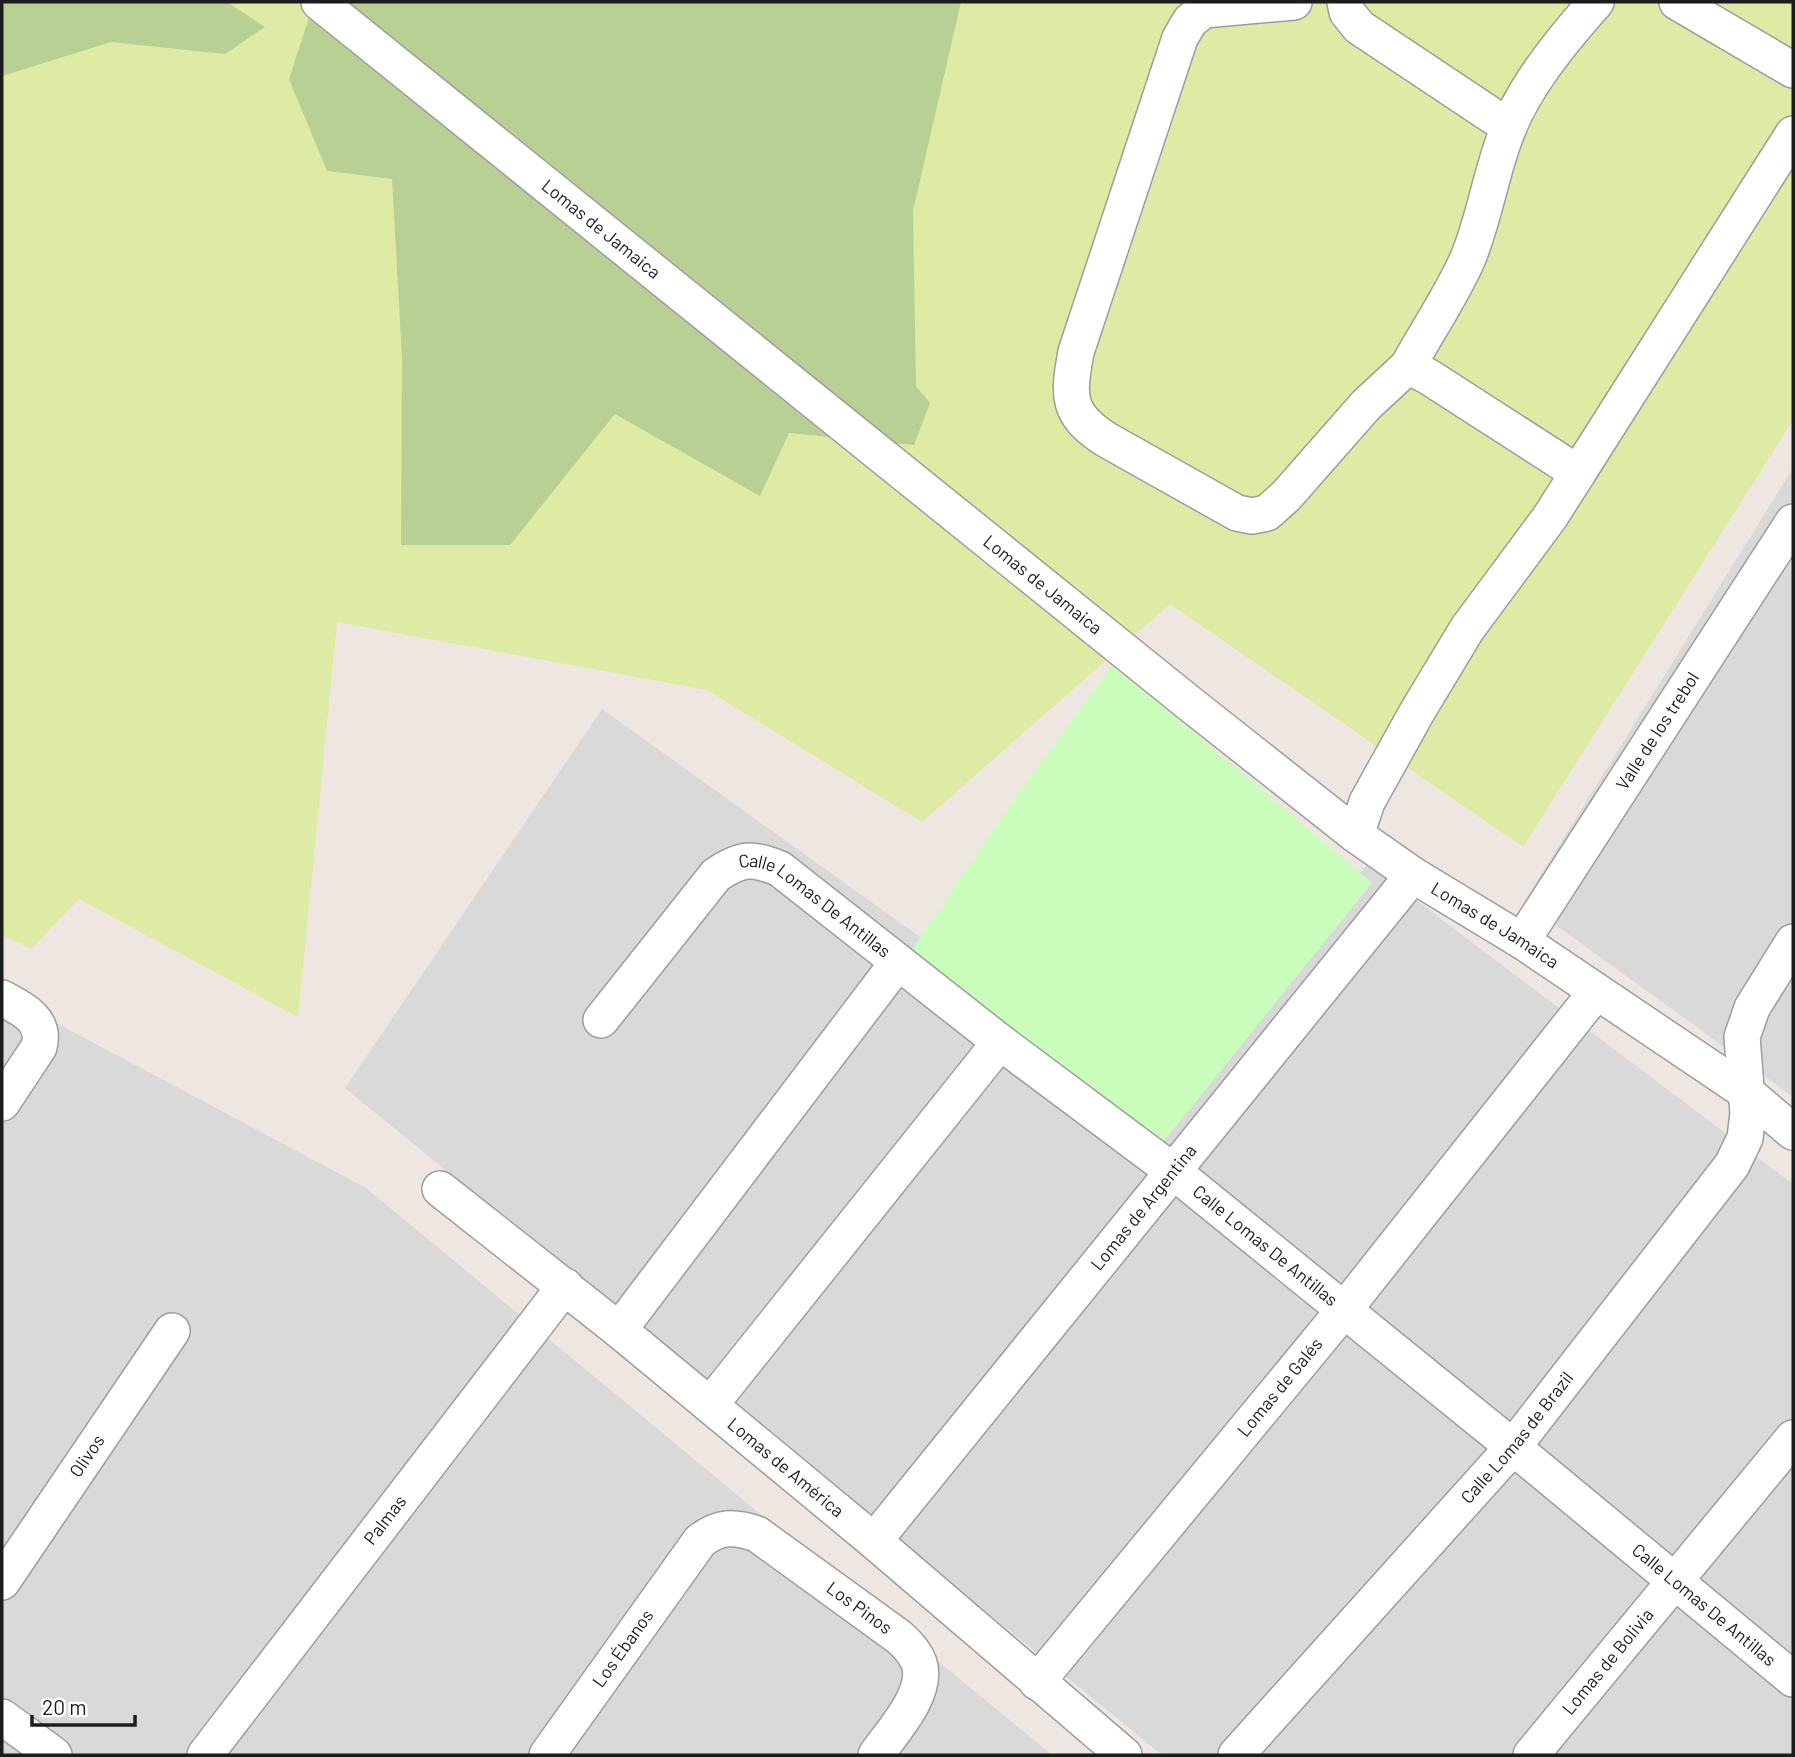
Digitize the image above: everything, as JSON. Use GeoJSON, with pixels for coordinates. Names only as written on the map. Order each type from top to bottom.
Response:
{"type":"FeatureCollection","features":[{"type":"Feature","properties":{"kind":"street","name":"Lomas de Jamaica"},"geometry":{"type":"LineString","coordinates":[[319,2],[1356,835],[1413,875],[1521,941],[1746,1092],[1793,1132]]}},
{"type":"Feature","properties":{"kind":"street"},"geometry":{"type":"LineString","coordinates":[[1294,2],[1204,10],[1190,22],[1180,38],[1076,352],[1071,379],[1077,415],[1089,428],[1237,513],[1252,516],[1267,513],[1286,496],[1366,405],[1408,366],[1467,259],[1509,127],[1517,110],[1544,68],[1596,2]]}},
{"type":"Feature","properties":{"kind":"street"},"geometry":{"type":"LineString","coordinates":[[1345,2],[1347,12],[1359,27],[1509,127]]}},
{"type":"Feature","properties":{"kind":"street"},"geometry":{"type":"LineString","coordinates":[[1677,2],[1793,70]]}},
{"type":"Feature","properties":{"kind":"street"},"geometry":{"type":"LineString","coordinates":[[1356,835],[1374,791],[1467,629],[1550,517],[1793,134]]}},
{"type":"Feature","properties":{"kind":"street"},"geometry":{"type":"LineString","coordinates":[[1408,366],[1578,473]]}},
{"type":"Feature","properties":{"kind":"street","name":"Valle de los trebol"},"geometry":{"type":"LineString","coordinates":[[1521,941],[1793,522]]}},
{"type":"Feature","properties":{"kind":"street","name":"Calle Lomas De Antillas"},"geometry":{"type":"LineString","coordinates":[[601,1020],[716,875],[733,864],[749,860],[761,861],[780,869],[1000,1042],[1174,1172],[1793,1679]]}},
{"type":"Feature","properties":{"kind":"street","name":"Lomas de Argentina"},"geometry":{"type":"LineString","coordinates":[[874,1541],[1413,875]]}},
{"type":"Feature","properties":{"kind":"street","name":"Calle Lomas de Brazil"},"geometry":{"type":"LineString","coordinates":[[1236,1755],[1513,1447],[1732,1165],[1745,1138],[1748,1113],[1742,1037],[1752,1008],[1793,942]]}},
{"type":"Feature","properties":{"kind":"street"},"geometry":{"type":"LineString","coordinates":[[619,1329],[898,962]]}},
{"type":"Feature","properties":{"kind":"street","name":"Lomas de Galés"},"geometry":{"type":"LineString","coordinates":[[1037,1682],[1344,1310],[1596,992]]}},
{"type":"Feature","properties":{"kind":"street"},"geometry":{"type":"LineString","coordinates":[[2,998],[31,1017],[41,1029],[42,1037],[39,1047],[2,1103]]}},
{"type":"Feature","properties":{"kind":"street"},"geometry":{"type":"LineString","coordinates":[[710,1405],[1000,1042]]}},
{"type":"Feature","properties":{"kind":"street","name":"Lomas de América"},"geometry":{"type":"LineString","coordinates":[[440,1189],[619,1329],[874,1541],[1124,1755]]}},
{"type":"Feature","properties":{"kind":"street","name":"Palmas"},"geometry":{"type":"LineString","coordinates":[[205,1755],[565,1286]]}},
{"type":"Feature","properties":{"kind":"street","name":"Olivos"},"geometry":{"type":"LineString","coordinates":[[2,1582],[172,1331]]}},
{"type":"Feature","properties":{"kind":"street","name":"Lomas de Bolivia"},"geometry":{"type":"LineString","coordinates":[[1531,1755],[1793,1438]]}},
{"type":"Feature","properties":{"kind":"street","name":"Los Pinos"},"geometry":{"type":"LineString","coordinates":[[700,1541],[713,1530],[745,1530],[757,1534],[899,1637],[910,1648],[919,1663],[921,1680],[911,1707],[876,1755]]}},
{"type":"Feature","properties":{"kind":"street","name":"Los Ébanos"},"geometry":{"type":"LineString","coordinates":[[547,1755],[700,1541]]}},
{"type":"Feature","properties":{"kind":"street"},"geometry":{"type":"LineString","coordinates":[[2,1717],[54,1755]]}},
{"type":"Feature","properties":{"kind":"shaded area"},"geometry":{"type":"Polygon","coordinates":[[[1793,468],[1793,1097],[1524,902],[1793,468]]]}},
{"type":"Feature","properties":{"kind":"shaded area"},"geometry":{"type":"Polygon","coordinates":[[[602,709],[1146,1099],[1368,864],[1793,1184],[1793,1755],[1162,1755],[345,1088],[602,709]]]}},
{"type":"Feature","properties":{"kind":"shaded area"},"geometry":{"type":"Polygon","coordinates":[[[2,994],[366,1188],[1052,1755],[2,1755],[2,994]]]}},
{"type":"Feature","properties":{"kind":"green space"},"geometry":{"type":"Polygon","coordinates":[[[2,2],[1793,2],[1793,420],[1523,847],[1170,604],[922,822],[707,690],[337,622],[298,1017],[79,899],[31,949],[2,935],[2,2]]]}},
{"type":"Feature","properties":{"kind":"green space"},"geometry":{"type":"Polygon","coordinates":[[[2,2],[227,2],[265,27],[225,54],[111,42],[2,76],[2,2]]]}},
{"type":"Feature","properties":{"kind":"green space"},"geometry":{"type":"Polygon","coordinates":[[[314,2],[961,2],[913,211],[916,386],[930,403],[914,445],[789,433],[760,496],[615,414],[510,545],[401,545],[402,358],[392,179],[327,171],[289,79],[314,2]]]}},
{"type":"Feature","properties":{"kind":"green space"},"geometry":{"type":"Polygon","coordinates":[[[1113,664],[1372,883],[1160,1146],[907,957],[1012,802],[1113,664]]]}}]}
